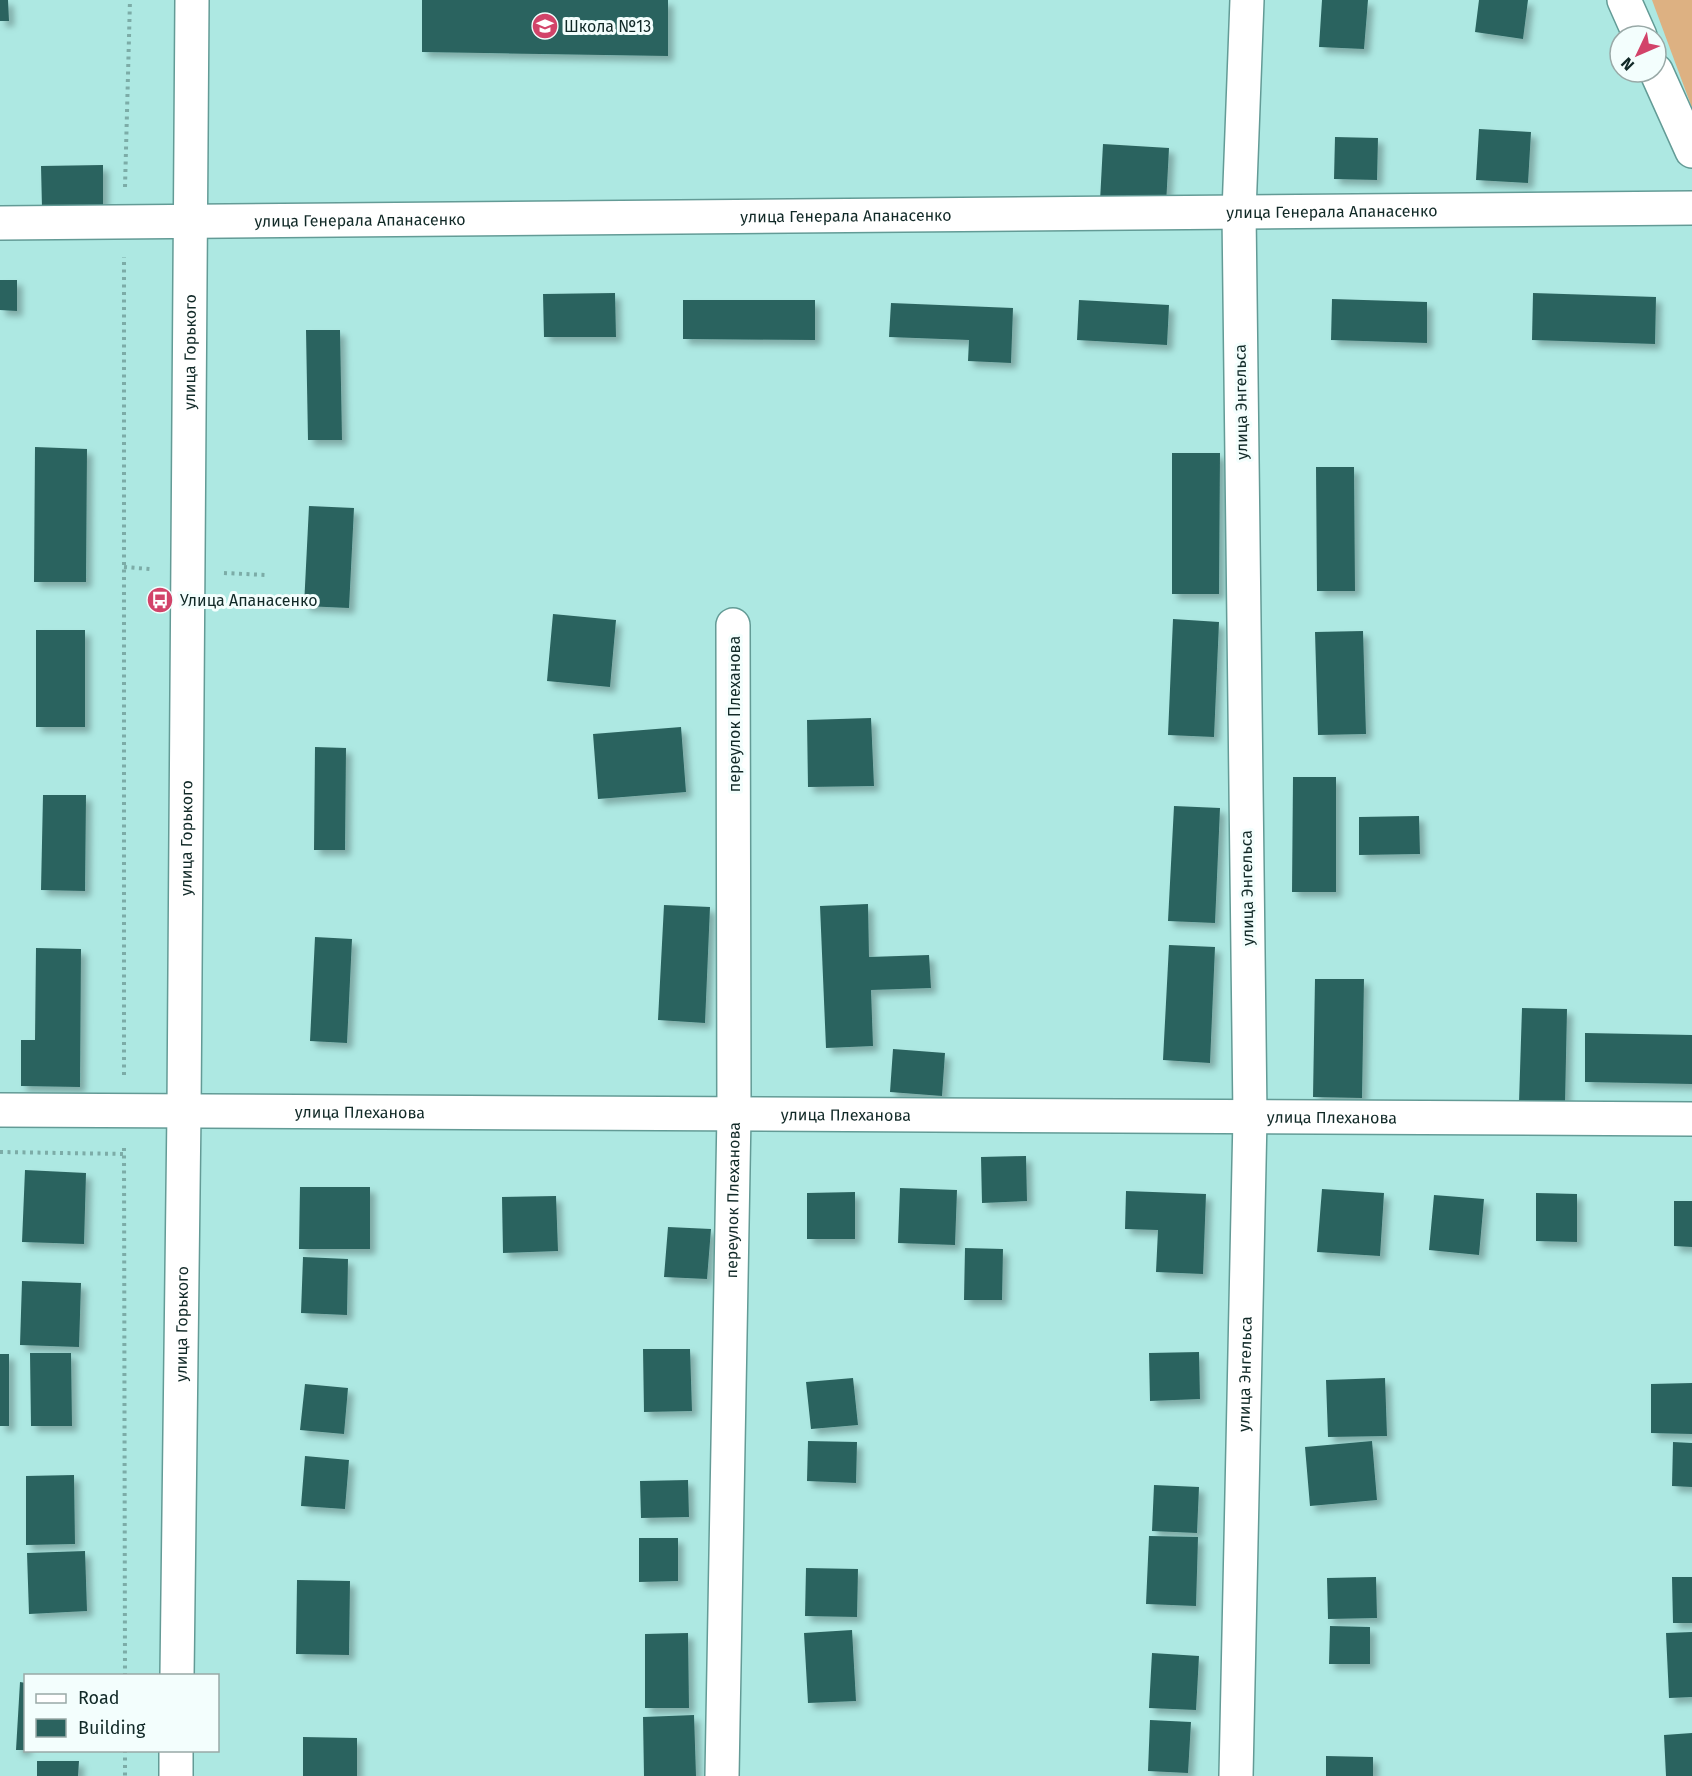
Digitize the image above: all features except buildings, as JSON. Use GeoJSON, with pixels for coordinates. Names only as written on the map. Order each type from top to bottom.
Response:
{"type":"FeatureCollection","features":[{"type":"Feature","properties":{"kind":"street","name":"улица Горького"},"geometry":{"type":"LineString","coordinates":[[177,1674],[184,1110],[192,0]]}},
{"type":"Feature","properties":{"kind":"street","name":"улица Энгельса"},"geometry":{"type":"LineString","coordinates":[[1236,1776],[1250,1117],[1239,212],[1246,0]]}},
{"type":"Feature","properties":{"kind":"street"},"geometry":{"type":"LineString","coordinates":[[1624,0],[1635,24]]}},
{"type":"Feature","properties":{"kind":"street"},"geometry":{"type":"LineString","coordinates":[[1662,84],[1692,151]]}},
{"type":"Feature","properties":{"kind":"street","name":"улица Генерала Апанасенко"},"geometry":{"type":"LineString","coordinates":[[0,223],[1692,208]]}},
{"type":"Feature","properties":{"kind":"street","name":"переулок Плеханова"},"geometry":{"type":"LineString","coordinates":[[722,1776],[734,1114],[734,625]]}},
{"type":"Feature","properties":{"kind":"street","name":"улица Плеханова"},"geometry":{"type":"LineString","coordinates":[[0,1110],[1692,1119]]}},
{"type":"Feature","properties":{"kind":"street"},"geometry":{"type":"LineString","coordinates":[[176,1752],[176,1776]]}},
{"type":"Feature","properties":{"kind":"path"},"geometry":{"type":"LineString","coordinates":[[125,1674],[124,222],[130,0]]}},
{"type":"Feature","properties":{"kind":"path"},"geometry":{"type":"LineString","coordinates":[[0,1152],[124,1154]]}},
{"type":"Feature","properties":{"kind":"path"},"geometry":{"type":"LineString","coordinates":[[125,1752],[125,1776]]}},
{"type":"Feature","properties":{"kind":"shaded area"},"geometry":{"type":"Polygon","coordinates":[[[1652,0],[1692,0],[1692,108],[1668,43],[1668,24],[1661,24],[1652,0]]]}},
{"type":"Feature","properties":{"kind":"place","name":"Школа №13"},"geometry":{"type":"Point","coordinates":[545,26]}},
{"type":"Feature","properties":{"kind":"place","name":"Улица Апанасенко"},"geometry":{"type":"Point","coordinates":[160,600]}}]}
